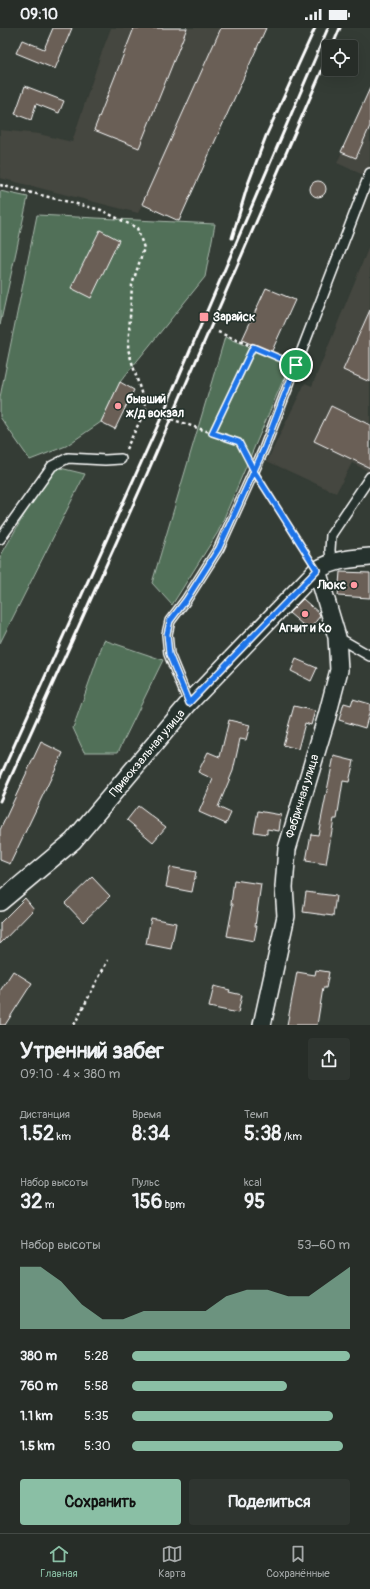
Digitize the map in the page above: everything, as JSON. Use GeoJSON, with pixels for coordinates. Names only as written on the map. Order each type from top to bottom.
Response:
{"type":"FeatureCollection","features":[{"type":"Feature","properties":{"kind":"street"},"geometry":{"type":"LineString","coordinates":[[324,566],[346,559],[370,556]]}},
{"type":"Feature","properties":{"kind":"street","name":"Фабричная улица"},"geometry":{"type":"LineString","coordinates":[[262,1025],[286,916],[284,887],[287,849],[327,716],[339,670],[337,637],[324,566]]}},
{"type":"Feature","properties":{"kind":"street","name":"Привокзальная улица"},"geometry":{"type":"LineString","coordinates":[[0,902],[73,841],[189,703],[324,566]]}},
{"type":"Feature","properties":{"kind":"lane"},"geometry":{"type":"LineString","coordinates":[[189,703],[169,654],[167,634],[170,621],[186,600],[219,548],[264,449],[370,173]]}},
{"type":"Feature","properties":{"kind":"lane"},"geometry":{"type":"LineString","coordinates":[[0,539],[52,466],[68,458],[105,460],[121,458]]}},
{"type":"Feature","properties":{"kind":"lane"},"geometry":{"type":"LineString","coordinates":[[324,566],[330,550],[331,535],[370,477]]}},
{"type":"Feature","properties":{"kind":"lane"},"geometry":{"type":"LineString","coordinates":[[337,637],[370,656]]}},
{"type":"Feature","properties":{"kind":"path"},"geometry":{"type":"LineString","coordinates":[[0,185],[100,210],[136,228],[144,248],[132,285],[128,349],[146,409],[121,458]]}},
{"type":"Feature","properties":{"kind":"path"},"geometry":{"type":"LineString","coordinates":[[218,332],[296,365]]}},
{"type":"Feature","properties":{"kind":"path"},"geometry":{"type":"LineString","coordinates":[[212,433],[253,346]]}},
{"type":"Feature","properties":{"kind":"path"},"geometry":{"type":"LineString","coordinates":[[146,409],[162,416],[239,442],[254,471],[324,566]]}},
{"type":"Feature","properties":{"kind":"path"},"geometry":{"type":"LineString","coordinates":[[74,1025],[108,960]]}},
{"type":"Feature","properties":{"kind":"shaded area"},"geometry":{"type":"Polygon","coordinates":[[[111,28],[266,28],[179,221],[142,205],[138,213],[0,178],[0,130],[39,134],[72,142],[111,28]]]}},
{"type":"Feature","properties":{"kind":"shaded area"},"geometry":{"type":"Polygon","coordinates":[[[370,88],[370,178],[337,163],[370,88]]]}},
{"type":"Feature","properties":{"kind":"shaded area"},"geometry":{"type":"Polygon","coordinates":[[[370,244],[370,472],[352,463],[336,493],[267,461],[305,383],[312,386],[370,244]]]}},
{"type":"Feature","properties":{"kind":"green space"},"geometry":{"type":"Polygon","coordinates":[[[0,191],[28,197],[0,325],[0,191]]]}},
{"type":"Feature","properties":{"kind":"green space"},"geometry":{"type":"Polygon","coordinates":[[[37,215],[215,224],[205,277],[120,382],[101,422],[66,446],[30,460],[0,417],[0,397],[37,215]]]}},
{"type":"Feature","properties":{"kind":"green space"},"geometry":{"type":"Polygon","coordinates":[[[225,337],[290,364],[218,532],[172,605],[152,583],[225,337]]]}},
{"type":"Feature","properties":{"kind":"green space"},"geometry":{"type":"Polygon","coordinates":[[[52,466],[85,474],[0,643],[0,557],[52,466]]]}},
{"type":"Feature","properties":{"kind":"green space"},"geometry":{"type":"Polygon","coordinates":[[[104,640],[163,660],[118,752],[84,752],[73,728],[104,640]]]}},
{"type":"Feature","properties":{"kind":"building"},"geometry":{"type":"Polygon","coordinates":[[[53,28],[72,28],[55,69],[16,53],[22,40],[44,49],[53,28]]]}},
{"type":"Feature","properties":{"kind":"building"},"geometry":{"type":"Polygon","coordinates":[[[134,28],[187,28],[139,148],[94,130],[134,28]]]}},
{"type":"Feature","properties":{"kind":"building"},"geometry":{"type":"Polygon","coordinates":[[[221,28],[266,28],[179,221],[142,204],[221,28]]]}},
{"type":"Feature","properties":{"kind":"building"},"geometry":{"type":"Polygon","coordinates":[[[25,86],[64,101],[59,113],[36,104],[31,120],[15,114],[25,86]]]}},
{"type":"Feature","properties":{"kind":"building"},"geometry":{"type":"Polygon","coordinates":[[[370,88],[370,126],[356,158],[341,152],[370,88]]]}},
{"type":"Feature","properties":{"kind":"building"},"geometry":{"type":"Polygon","coordinates":[[[318,181],[325,186],[326,189],[321,196],[318,197],[311,192],[310,189],[315,182],[318,181]]]}},
{"type":"Feature","properties":{"kind":"building"},"geometry":{"type":"Polygon","coordinates":[[[100,230],[119,240],[91,298],[71,288],[100,230]]]}},
{"type":"Feature","properties":{"kind":"building","name":"Зарайск"},"geometry":{"type":"Polygon","coordinates":[[[266,288],[295,300],[271,353],[242,340],[266,288]]]}},
{"type":"Feature","properties":{"kind":"building"},"geometry":{"type":"Polygon","coordinates":[[[370,310],[370,382],[343,370],[370,310]]]}},
{"type":"Feature","properties":{"kind":"building","name":"бывший ж/д вокзал"},"geometry":{"type":"Polygon","coordinates":[[[120,382],[134,390],[115,429],[101,422],[120,382]]]}},
{"type":"Feature","properties":{"kind":"building"},"geometry":{"type":"Polygon","coordinates":[[[331,406],[370,425],[370,468],[314,441],[331,406]]]}},
{"type":"Feature","properties":{"kind":"building","name":"Люкс"},"geometry":{"type":"Polygon","coordinates":[[[340,572],[370,573],[370,598],[338,596],[340,572]]]}},
{"type":"Feature","properties":{"kind":"building","name":"Агнит и Ко"},"geometry":{"type":"Polygon","coordinates":[[[303,599],[319,613],[320,616],[309,630],[289,613],[303,599]]]}},
{"type":"Feature","properties":{"kind":"building"},"geometry":{"type":"Polygon","coordinates":[[[296,659],[317,668],[311,681],[291,671],[296,659]]]}},
{"type":"Feature","properties":{"kind":"building"},"geometry":{"type":"Polygon","coordinates":[[[353,699],[370,704],[370,710],[365,728],[339,720],[344,703],[351,705],[353,699]]]}},
{"type":"Feature","properties":{"kind":"building"},"geometry":{"type":"Polygon","coordinates":[[[294,706],[315,711],[311,725],[305,723],[298,749],[283,745],[294,706]]]}},
{"type":"Feature","properties":{"kind":"building"},"geometry":{"type":"Polygon","coordinates":[[[229,720],[250,725],[246,740],[240,739],[233,771],[218,807],[231,813],[226,824],[199,812],[213,779],[198,772],[208,752],[220,757],[229,720]]]}},
{"type":"Feature","properties":{"kind":"building"},"geometry":{"type":"Polygon","coordinates":[[[41,742],[63,753],[10,864],[0,860],[0,830],[41,742]]]}},
{"type":"Feature","properties":{"kind":"building"},"geometry":{"type":"Polygon","coordinates":[[[334,756],[354,761],[349,782],[343,781],[337,819],[334,819],[326,864],[306,861],[311,834],[318,835],[334,756]]]}},
{"type":"Feature","properties":{"kind":"building"},"geometry":{"type":"Polygon","coordinates":[[[138,806],[166,827],[153,842],[127,820],[138,806]]]}},
{"type":"Feature","properties":{"kind":"building"},"geometry":{"type":"Polygon","coordinates":[[[258,811],[281,815],[279,831],[267,829],[267,834],[254,832],[258,811]]]}},
{"type":"Feature","properties":{"kind":"building"},"geometry":{"type":"Polygon","coordinates":[[[170,867],[196,872],[192,892],[166,887],[170,867]]]}},
{"type":"Feature","properties":{"kind":"building"},"geometry":{"type":"Polygon","coordinates":[[[92,877],[110,896],[83,922],[65,903],[92,877]]]}},
{"type":"Feature","properties":{"kind":"building"},"geometry":{"type":"Polygon","coordinates":[[[234,880],[261,884],[254,941],[227,936],[233,904],[231,904],[234,880]]]}},
{"type":"Feature","properties":{"kind":"building"},"geometry":{"type":"Polygon","coordinates":[[[306,892],[336,896],[333,916],[303,912],[306,892]]]}},
{"type":"Feature","properties":{"kind":"building"},"geometry":{"type":"Polygon","coordinates":[[[25,898],[34,909],[0,944],[0,923],[25,898]]]}},
{"type":"Feature","properties":{"kind":"building"},"geometry":{"type":"Polygon","coordinates":[[[151,918],[176,923],[171,949],[146,944],[151,918]]]}},
{"type":"Feature","properties":{"kind":"building"},"geometry":{"type":"Polygon","coordinates":[[[316,970],[329,972],[326,988],[323,988],[317,1025],[287,1025],[297,972],[315,975],[316,970]]]}},
{"type":"Feature","properties":{"kind":"building"},"geometry":{"type":"Polygon","coordinates":[[[13,971],[32,983],[5,1025],[0,1025],[0,991],[13,971]]]}},
{"type":"Feature","properties":{"kind":"building"},"geometry":{"type":"Polygon","coordinates":[[[214,986],[242,995],[238,1013],[209,1007],[214,986]]]}},
{"type":"Feature","properties":{"kind":"railway"},"geometry":{"type":"LineString","coordinates":[[232,238],[248,184],[266,136],[315,28]]}},
{"type":"Feature","properties":{"kind":"railway"},"geometry":{"type":"LineString","coordinates":[[0,777],[162,416],[328,28]]}},
{"type":"Feature","properties":{"kind":"railway"},"geometry":{"type":"LineString","coordinates":[[335,40],[340,28]]}},
{"type":"Feature","properties":{"kind":"railway"},"geometry":{"type":"LineString","coordinates":[[0,801],[143,483],[322,70]]}},
{"type":"Feature","properties":{"kind":"place","name":"Зарайск"},"geometry":{"type":"Point","coordinates":[204,317]}},
{"type":"Feature","properties":{"kind":"place","name":"бывший ж/д вокзал"},"geometry":{"type":"Point","coordinates":[118,406]}},
{"type":"Feature","properties":{"kind":"place","name":"Люкс"},"geometry":{"type":"Point","coordinates":[354,585]}},
{"type":"Feature","properties":{"kind":"place","name":"Агнит и Ко"},"geometry":{"type":"Point","coordinates":[305,614]}},
{"type":"Feature","properties":{"kind":"route"},"geometry":{"type":"LineString","coordinates":[[296,365],[253,347],[212,433],[239,442],[254,471],[317,570],[189,703],[169,654],[167,634],[170,621],[186,600],[219,548],[236,510],[254,471],[264,449],[296,365]]}}]}
